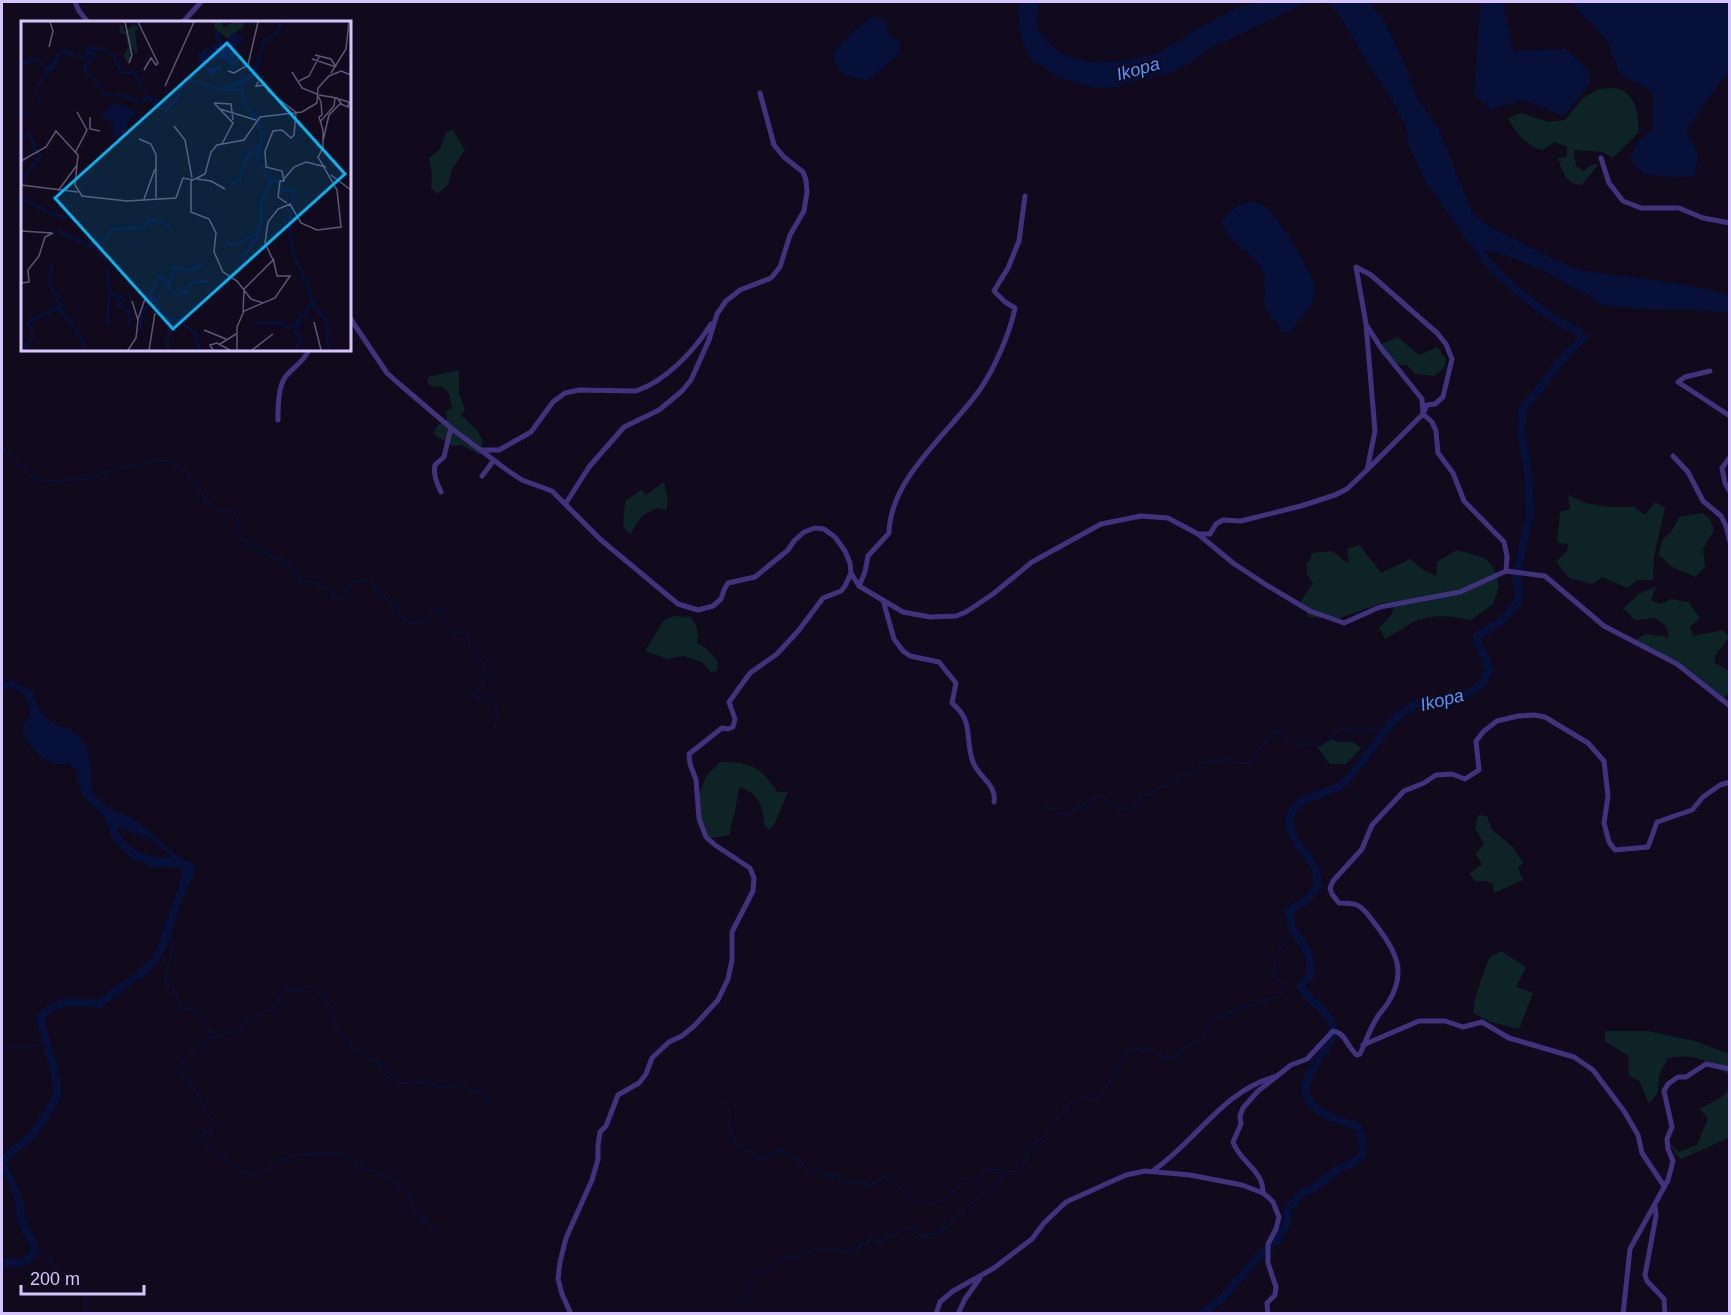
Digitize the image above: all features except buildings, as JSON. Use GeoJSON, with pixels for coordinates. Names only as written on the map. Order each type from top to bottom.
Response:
{"type":"FeatureCollection","features":[{"type":"Feature","properties":{"kind":"street"},"geometry":{"type":"LineString","coordinates":[[75,2],[87,21]]}},
{"type":"Feature","properties":{"kind":"street"},"geometry":{"type":"LineString","coordinates":[[184,21],[201,2]]}},
{"type":"Feature","properties":{"kind":"street"},"geometry":{"type":"LineString","coordinates":[[481,450],[499,450],[531,432],[553,402],[565,393],[579,390],[636,391],[654,383],[686,355],[726,301],[740,290],[762,283],[777,273],[790,235],[804,211],[806,180],[803,172],[784,157],[774,145],[760,93]]}},
{"type":"Feature","properties":{"kind":"street"},"geometry":{"type":"LineString","coordinates":[[1601,158],[1609,183],[1623,201],[1641,208],[1679,208],[1703,218],[1730,223]]}},
{"type":"Feature","properties":{"kind":"street"},"geometry":{"type":"LineString","coordinates":[[859,586],[868,556],[889,533],[889,518],[905,483],[982,387],[1011,328],[1015,308],[994,291],[1008,268],[1019,241],[1025,196]]}},
{"type":"Feature","properties":{"kind":"street"},"geometry":{"type":"LineString","coordinates":[[1198,534],[1210,534],[1216,524],[1223,520],[1241,521],[1301,506],[1347,489],[1367,470],[1423,414],[1427,405],[1435,404],[1443,397],[1452,359],[1446,344],[1437,333],[1383,285],[1356,267],[1366,324],[1374,430],[1367,470]]}},
{"type":"Feature","properties":{"kind":"street"},"geometry":{"type":"LineString","coordinates":[[566,503],[589,467],[624,427],[659,410],[687,386],[700,363],[717,314]]}},
{"type":"Feature","properties":{"kind":"street"},"geometry":{"type":"LineString","coordinates":[[351,320],[387,373],[451,428],[522,480],[552,491],[601,540],[642,575],[678,604],[698,610],[713,606],[722,599],[728,583],[755,577],[788,550],[804,532],[815,528],[824,529],[835,537],[845,551],[851,573],[859,586],[903,612],[930,617],[956,616],[966,612],[993,594],[1032,562],[1101,524],[1141,516],[1168,518],[1198,534],[1233,563],[1268,586],[1310,611],[1344,623],[1380,607],[1460,592],[1506,571],[1545,576],[1604,626],[1677,664],[1730,706]]}},
{"type":"Feature","properties":{"kind":"street"},"geometry":{"type":"LineString","coordinates":[[1366,324],[1381,348],[1422,399],[1423,414],[1436,431],[1438,453],[1453,473],[1464,501],[1504,542],[1507,556],[1506,571]]}},
{"type":"Feature","properties":{"kind":"street"},"geometry":{"type":"LineString","coordinates":[[351,325],[358,330]]}},
{"type":"Feature","properties":{"kind":"street"},"geometry":{"type":"LineString","coordinates":[[278,420],[284,378],[300,363],[308,351]]}},
{"type":"Feature","properties":{"kind":"street"},"geometry":{"type":"LineString","coordinates":[[1710,371],[1685,377],[1678,382],[1730,416]]}},
{"type":"Feature","properties":{"kind":"street"},"geometry":{"type":"LineString","coordinates":[[441,492],[434,468],[444,458],[451,428]]}},
{"type":"Feature","properties":{"kind":"street"},"geometry":{"type":"LineString","coordinates":[[1673,456],[1688,472],[1703,501],[1721,516],[1730,542]]}},
{"type":"Feature","properties":{"kind":"street"},"geometry":{"type":"LineString","coordinates":[[1730,457],[1722,468],[1725,483],[1730,492]]}},
{"type":"Feature","properties":{"kind":"street"},"geometry":{"type":"LineString","coordinates":[[482,476],[494,460]]}},
{"type":"Feature","properties":{"kind":"street"},"geometry":{"type":"LineString","coordinates":[[571,1314],[558,1279],[560,1262],[566,1238],[592,1180],[598,1159],[600,1132],[606,1126],[618,1095],[639,1083],[646,1074],[652,1058],[669,1042],[682,1036],[694,1026],[718,999],[728,979],[732,960],[732,933],[753,891],[754,878],[750,868],[715,846],[706,837],[699,818],[696,780],[689,754],[722,728],[733,727],[735,719],[729,702],[750,673],[777,654],[823,598],[840,591],[845,586],[851,573]]}},
{"type":"Feature","properties":{"kind":"street"},"geometry":{"type":"LineString","coordinates":[[883,600],[894,639],[903,651],[910,656],[939,662],[956,683],[952,703],[961,711],[966,720],[971,759],[976,770],[994,790],[994,802]]}},
{"type":"Feature","properties":{"kind":"street"},"geometry":{"type":"LineString","coordinates":[[1263,1193],[1261,1178],[1237,1151],[1233,1142],[1241,1125],[1240,1116],[1243,1108],[1258,1091],[1277,1076],[1292,1065],[1307,1059],[1333,1031],[1343,1036],[1357,1055],[1360,1054],[1396,985],[1398,966],[1396,953],[1370,917],[1357,905],[1339,903],[1330,888],[1333,881],[1362,849],[1372,825],[1404,790],[1424,783],[1436,775],[1452,774],[1465,779],[1479,770],[1476,741],[1484,730],[1497,720],[1518,716],[1545,717],[1588,743],[1604,761],[1608,796],[1604,823],[1609,842],[1615,850],[1648,847],[1657,822],[1692,810],[1703,797],[1719,785],[1730,782]]}},
{"type":"Feature","properties":{"kind":"street"},"geometry":{"type":"LineString","coordinates":[[1363,1045],[1419,1021],[1445,1021],[1463,1027],[1482,1022],[1509,1038],[1574,1057],[1593,1070],[1623,1111],[1638,1135],[1642,1153],[1664,1186]]}},
{"type":"Feature","properties":{"kind":"street"},"geometry":{"type":"LineString","coordinates":[[1623,1314],[1630,1249],[1668,1180],[1673,1161],[1668,1149],[1667,1139],[1672,1127],[1664,1091],[1668,1084],[1678,1077],[1686,1077],[1706,1064],[1730,1069]]}},
{"type":"Feature","properties":{"kind":"street"},"geometry":{"type":"LineString","coordinates":[[1154,1170],[1166,1162],[1236,1094],[1263,1080],[1277,1076]]}},
{"type":"Feature","properties":{"kind":"street"},"geometry":{"type":"LineString","coordinates":[[936,1314],[940,1302],[953,1291],[981,1277],[1032,1239],[1044,1223],[1066,1202],[1126,1175],[1154,1170],[1242,1185],[1263,1193],[1273,1202],[1279,1217],[1268,1244],[1268,1263],[1276,1287],[1275,1295],[1267,1303],[1268,1314]]}},
{"type":"Feature","properties":{"kind":"street"},"geometry":{"type":"LineString","coordinates":[[1655,1204],[1656,1216],[1645,1275],[1647,1281],[1664,1299],[1665,1314]]}},
{"type":"Feature","properties":{"kind":"street"},"geometry":{"type":"LineString","coordinates":[[958,1314],[965,1299],[981,1277]]}},
{"type":"Feature","properties":{"kind":"green space"},"geometry":{"type":"Polygon","coordinates":[[[1617,88],[1630,96],[1638,119],[1639,132],[1613,158],[1603,152],[1574,150],[1576,166],[1583,171],[1593,164],[1598,165],[1582,185],[1576,184],[1565,176],[1558,158],[1567,157],[1567,147],[1555,142],[1542,150],[1536,148],[1522,138],[1508,118],[1521,113],[1548,122],[1565,120],[1583,98],[1599,89],[1617,88]]]}},
{"type":"Feature","properties":{"kind":"green space"},"geometry":{"type":"Polygon","coordinates":[[[453,130],[465,150],[452,169],[448,185],[437,194],[431,188],[432,173],[429,158],[440,149],[446,132],[453,130]]]}},
{"type":"Feature","properties":{"kind":"green space"},"geometry":{"type":"Polygon","coordinates":[[[1398,337],[1419,355],[1437,347],[1446,359],[1444,368],[1434,376],[1415,374],[1407,365],[1400,365],[1381,354],[1379,345],[1398,337]]]}},
{"type":"Feature","properties":{"kind":"green space"},"geometry":{"type":"Polygon","coordinates":[[[459,370],[459,392],[465,410],[461,415],[477,430],[483,441],[480,455],[462,445],[452,446],[433,434],[438,425],[447,420],[446,411],[452,408],[449,394],[442,386],[433,387],[428,384],[428,377],[459,370]]]}},
{"type":"Feature","properties":{"kind":"green space"},"geometry":{"type":"Polygon","coordinates":[[[664,482],[668,500],[666,510],[657,508],[643,515],[630,534],[623,527],[625,501],[641,490],[646,495],[664,482]]]}},
{"type":"Feature","properties":{"kind":"green space"},"geometry":{"type":"Polygon","coordinates":[[[1568,495],[1586,503],[1608,507],[1634,507],[1645,515],[1655,502],[1665,508],[1654,556],[1653,580],[1638,580],[1627,588],[1602,577],[1593,584],[1569,578],[1556,562],[1567,551],[1568,544],[1557,543],[1560,512],[1570,509],[1568,495]]]}},
{"type":"Feature","properties":{"kind":"green space"},"geometry":{"type":"Polygon","coordinates":[[[1702,513],[1710,519],[1714,531],[1703,548],[1705,567],[1695,577],[1672,567],[1659,555],[1662,540],[1671,532],[1679,517],[1702,513]]]}},
{"type":"Feature","properties":{"kind":"green space"},"geometry":{"type":"Polygon","coordinates":[[[1359,545],[1381,573],[1410,559],[1422,569],[1436,576],[1437,562],[1457,550],[1485,558],[1494,568],[1499,586],[1493,604],[1471,620],[1448,617],[1425,618],[1385,639],[1379,628],[1392,614],[1395,602],[1382,603],[1337,619],[1308,617],[1300,602],[1313,583],[1307,575],[1307,563],[1311,559],[1311,553],[1332,551],[1349,564],[1347,549],[1359,545]]]}},
{"type":"Feature","properties":{"kind":"green space"},"geometry":{"type":"Polygon","coordinates":[[[1656,587],[1651,600],[1660,604],[1672,599],[1688,602],[1700,618],[1690,627],[1693,636],[1723,630],[1729,637],[1715,656],[1715,663],[1729,671],[1729,693],[1723,699],[1684,667],[1633,641],[1646,634],[1669,637],[1666,626],[1655,618],[1635,620],[1623,608],[1640,593],[1656,587]]]}},
{"type":"Feature","properties":{"kind":"green space"},"geometry":{"type":"Polygon","coordinates":[[[673,616],[691,617],[697,629],[697,643],[707,649],[718,662],[717,671],[711,672],[702,662],[683,656],[667,659],[645,651],[664,620],[673,616]]]}},
{"type":"Feature","properties":{"kind":"green space"},"geometry":{"type":"Polygon","coordinates":[[[1333,739],[1336,742],[1353,742],[1361,748],[1346,764],[1330,764],[1317,747],[1333,739]]]}},
{"type":"Feature","properties":{"kind":"green space"},"geometry":{"type":"Polygon","coordinates":[[[720,762],[740,763],[754,768],[766,777],[777,792],[788,792],[775,823],[769,830],[764,825],[759,802],[741,787],[737,796],[730,835],[705,839],[697,823],[697,800],[706,776],[720,762]]]}},
{"type":"Feature","properties":{"kind":"green space"},"geometry":{"type":"Polygon","coordinates":[[[1478,815],[1487,816],[1492,830],[1512,846],[1523,862],[1518,868],[1523,880],[1494,893],[1493,884],[1475,881],[1469,874],[1482,864],[1475,854],[1484,844],[1475,828],[1478,815]]]}},
{"type":"Feature","properties":{"kind":"green space"},"geometry":{"type":"Polygon","coordinates":[[[1501,951],[1526,967],[1516,987],[1533,993],[1519,1029],[1491,1022],[1473,1013],[1476,994],[1489,958],[1501,951]]]}},
{"type":"Feature","properties":{"kind":"green space"},"geometry":{"type":"Polygon","coordinates":[[[1605,1031],[1648,1031],[1695,1041],[1726,1053],[1729,1051],[1729,1075],[1714,1065],[1693,1057],[1668,1058],[1659,1075],[1658,1092],[1649,1104],[1639,1081],[1629,1076],[1628,1056],[1605,1041],[1605,1031]]]}},
{"type":"Feature","properties":{"kind":"green space"},"geometry":{"type":"Polygon","coordinates":[[[1729,1090],[1729,1138],[1681,1159],[1669,1143],[1679,1152],[1697,1145],[1708,1118],[1699,1109],[1720,1098],[1729,1090]]]}},
{"type":"Feature","properties":{"kind":"water"},"geometry":{"type":"Polygon","coordinates":[[[1018,2],[1040,2],[1037,28],[1061,53],[1082,60],[1104,62],[1157,53],[1173,42],[1179,43],[1189,33],[1237,8],[1261,2],[1308,2],[1210,48],[1192,62],[1175,71],[1116,87],[1094,88],[1058,77],[1031,60],[1020,36],[1018,2]]]}},
{"type":"Feature","properties":{"kind":"water"},"geometry":{"type":"Polygon","coordinates":[[[1324,2],[1369,2],[1386,24],[1418,99],[1437,125],[1472,212],[1485,224],[1579,270],[1681,284],[1729,294],[1729,313],[1636,309],[1601,305],[1586,293],[1567,285],[1547,272],[1507,256],[1470,245],[1425,181],[1408,144],[1407,130],[1392,100],[1364,58],[1341,17],[1330,4],[1324,2]]]}},
{"type":"Feature","properties":{"kind":"water"},"geometry":{"type":"Polygon","coordinates":[[[1480,2],[1503,2],[1513,51],[1566,49],[1589,70],[1590,83],[1564,116],[1522,100],[1491,110],[1474,95],[1480,2]]]}},
{"type":"Feature","properties":{"kind":"water"},"geometry":{"type":"Polygon","coordinates":[[[1570,2],[1729,2],[1729,70],[1687,129],[1698,155],[1695,176],[1644,174],[1629,160],[1638,141],[1653,129],[1653,92],[1620,74],[1607,41],[1570,2]]]}},
{"type":"Feature","properties":{"kind":"water"},"geometry":{"type":"Polygon","coordinates":[[[873,16],[885,20],[890,36],[901,42],[900,53],[870,79],[850,77],[836,66],[834,52],[854,31],[873,16]]]}},
{"type":"Feature","properties":{"kind":"water"},"geometry":{"type":"Polygon","coordinates":[[[1250,202],[1265,206],[1272,213],[1295,247],[1313,282],[1315,296],[1313,302],[1290,333],[1281,330],[1267,311],[1264,277],[1258,263],[1229,236],[1222,222],[1234,209],[1250,202]]]}},
{"type":"Feature","properties":{"kind":"water"},"geometry":{"type":"Polygon","coordinates":[[[14,681],[32,691],[47,718],[80,737],[90,759],[92,787],[103,804],[133,819],[176,855],[195,865],[194,873],[185,891],[161,958],[146,975],[137,980],[120,987],[154,956],[180,883],[182,868],[156,868],[133,859],[123,851],[112,838],[105,817],[85,799],[80,790],[77,770],[67,763],[53,763],[45,759],[31,747],[23,733],[23,726],[30,713],[27,699],[16,688],[9,687],[2,691],[2,683],[14,681]],[[117,827],[125,842],[139,851],[172,858],[149,838],[117,827]]]}},
{"type":"Feature","properties":{"kind":"waterway","name":"Ikopa"},"geometry":{"type":"LineString","coordinates":[[1202,1314],[1221,1299],[1257,1258],[1278,1239],[1287,1223],[1288,1209],[1302,1193],[1313,1189],[1337,1170],[1354,1162],[1363,1154],[1359,1129],[1321,1112],[1310,1102],[1305,1090],[1311,1070],[1334,1034],[1333,1026],[1326,1014],[1300,986],[1311,975],[1309,955],[1292,927],[1289,911],[1306,900],[1318,886],[1315,868],[1291,830],[1290,816],[1294,809],[1305,800],[1344,783],[1383,732],[1410,707],[1433,699],[1460,696],[1475,690],[1489,672],[1485,656],[1478,645],[1477,636],[1501,621],[1518,602],[1520,592],[1516,576],[1530,515],[1528,470],[1521,430],[1523,409],[1583,337],[1522,295],[1488,262],[1474,241]]}},
{"type":"Feature","properties":{"kind":"waterway"},"geometry":{"type":"LineString","coordinates":[[2,447],[31,476],[46,481],[87,479],[122,467],[165,460],[187,473],[213,506],[234,512],[239,520],[237,530],[241,538],[272,557],[281,559],[302,579],[328,588],[334,598],[343,598],[355,581],[371,581],[386,599],[397,605],[402,617],[412,623],[421,624],[436,609],[442,610],[447,626],[454,634],[466,634],[469,649],[483,662],[487,679],[473,694],[475,697],[487,697],[495,705],[497,713],[495,733]]}},
{"type":"Feature","properties":{"kind":"waterway"},"geometry":{"type":"LineString","coordinates":[[1045,807],[1067,815],[1100,795],[1119,809],[1131,810],[1141,798],[1169,784],[1179,776],[1193,773],[1203,763],[1230,759],[1240,764],[1249,763],[1258,755],[1274,732],[1280,732],[1298,745],[1321,746],[1336,732],[1343,729],[1363,732],[1388,726]]}},
{"type":"Feature","properties":{"kind":"waterway"},"geometry":{"type":"LineString","coordinates":[[725,1102],[730,1109],[729,1127],[736,1144],[760,1158],[766,1158],[779,1150],[797,1158],[810,1171],[821,1171],[826,1177],[835,1174],[850,1183],[858,1180],[869,1186],[891,1175],[899,1188],[917,1203],[927,1205],[937,1203],[947,1198],[965,1177],[976,1182],[987,1170],[1019,1172],[1034,1144],[1049,1134],[1058,1118],[1071,1103],[1082,1098],[1096,1099],[1112,1079],[1126,1053],[1134,1049],[1155,1051],[1167,1058],[1178,1056],[1184,1048],[1204,1036],[1222,1016],[1277,997],[1285,988],[1284,983],[1274,977],[1275,962],[1292,927]]}},
{"type":"Feature","properties":{"kind":"waterway"},"geometry":{"type":"LineString","coordinates":[[170,938],[172,949],[166,971],[166,984],[172,986],[180,1007],[193,1009],[201,1015],[211,1037],[185,1060],[180,1070],[200,1097],[213,1126],[213,1129],[203,1134],[201,1140],[250,1175],[259,1174],[284,1160],[299,1155],[328,1153],[345,1156],[357,1166],[396,1183],[408,1195],[420,1217],[440,1232]]}},
{"type":"Feature","properties":{"kind":"waterway"},"geometry":{"type":"LineString","coordinates":[[2,1266],[8,1261],[22,1262],[31,1256],[33,1251],[32,1241],[22,1222],[16,1193],[2,1164],[32,1135],[57,1095],[54,1067],[40,1017],[54,1007],[67,1002],[99,1004],[128,982]]}},
{"type":"Feature","properties":{"kind":"waterway"},"geometry":{"type":"LineString","coordinates":[[212,1037],[236,1030],[252,1017],[273,1010],[287,990],[300,990],[311,986],[319,991],[331,1008],[335,1026],[346,1037],[352,1048],[377,1064],[400,1083],[425,1082],[439,1087],[459,1085],[480,1092],[492,1106]]}},
{"type":"Feature","properties":{"kind":"waterway"},"geometry":{"type":"LineString","coordinates":[[2,1049],[12,1046],[32,1046],[47,1041]]}},
{"type":"Feature","properties":{"kind":"waterway"},"geometry":{"type":"LineString","coordinates":[[736,1314],[748,1300],[750,1284],[760,1270],[772,1267],[784,1258],[796,1258],[811,1249],[839,1249],[845,1253],[851,1252],[872,1239],[878,1241],[888,1239],[906,1228],[912,1227],[923,1236],[938,1232],[1006,1173]]}},
{"type":"Feature","properties":{"kind":"waterway"},"geometry":{"type":"LineString","coordinates":[[34,1246],[82,1290],[86,1304],[84,1314]]}}]}
